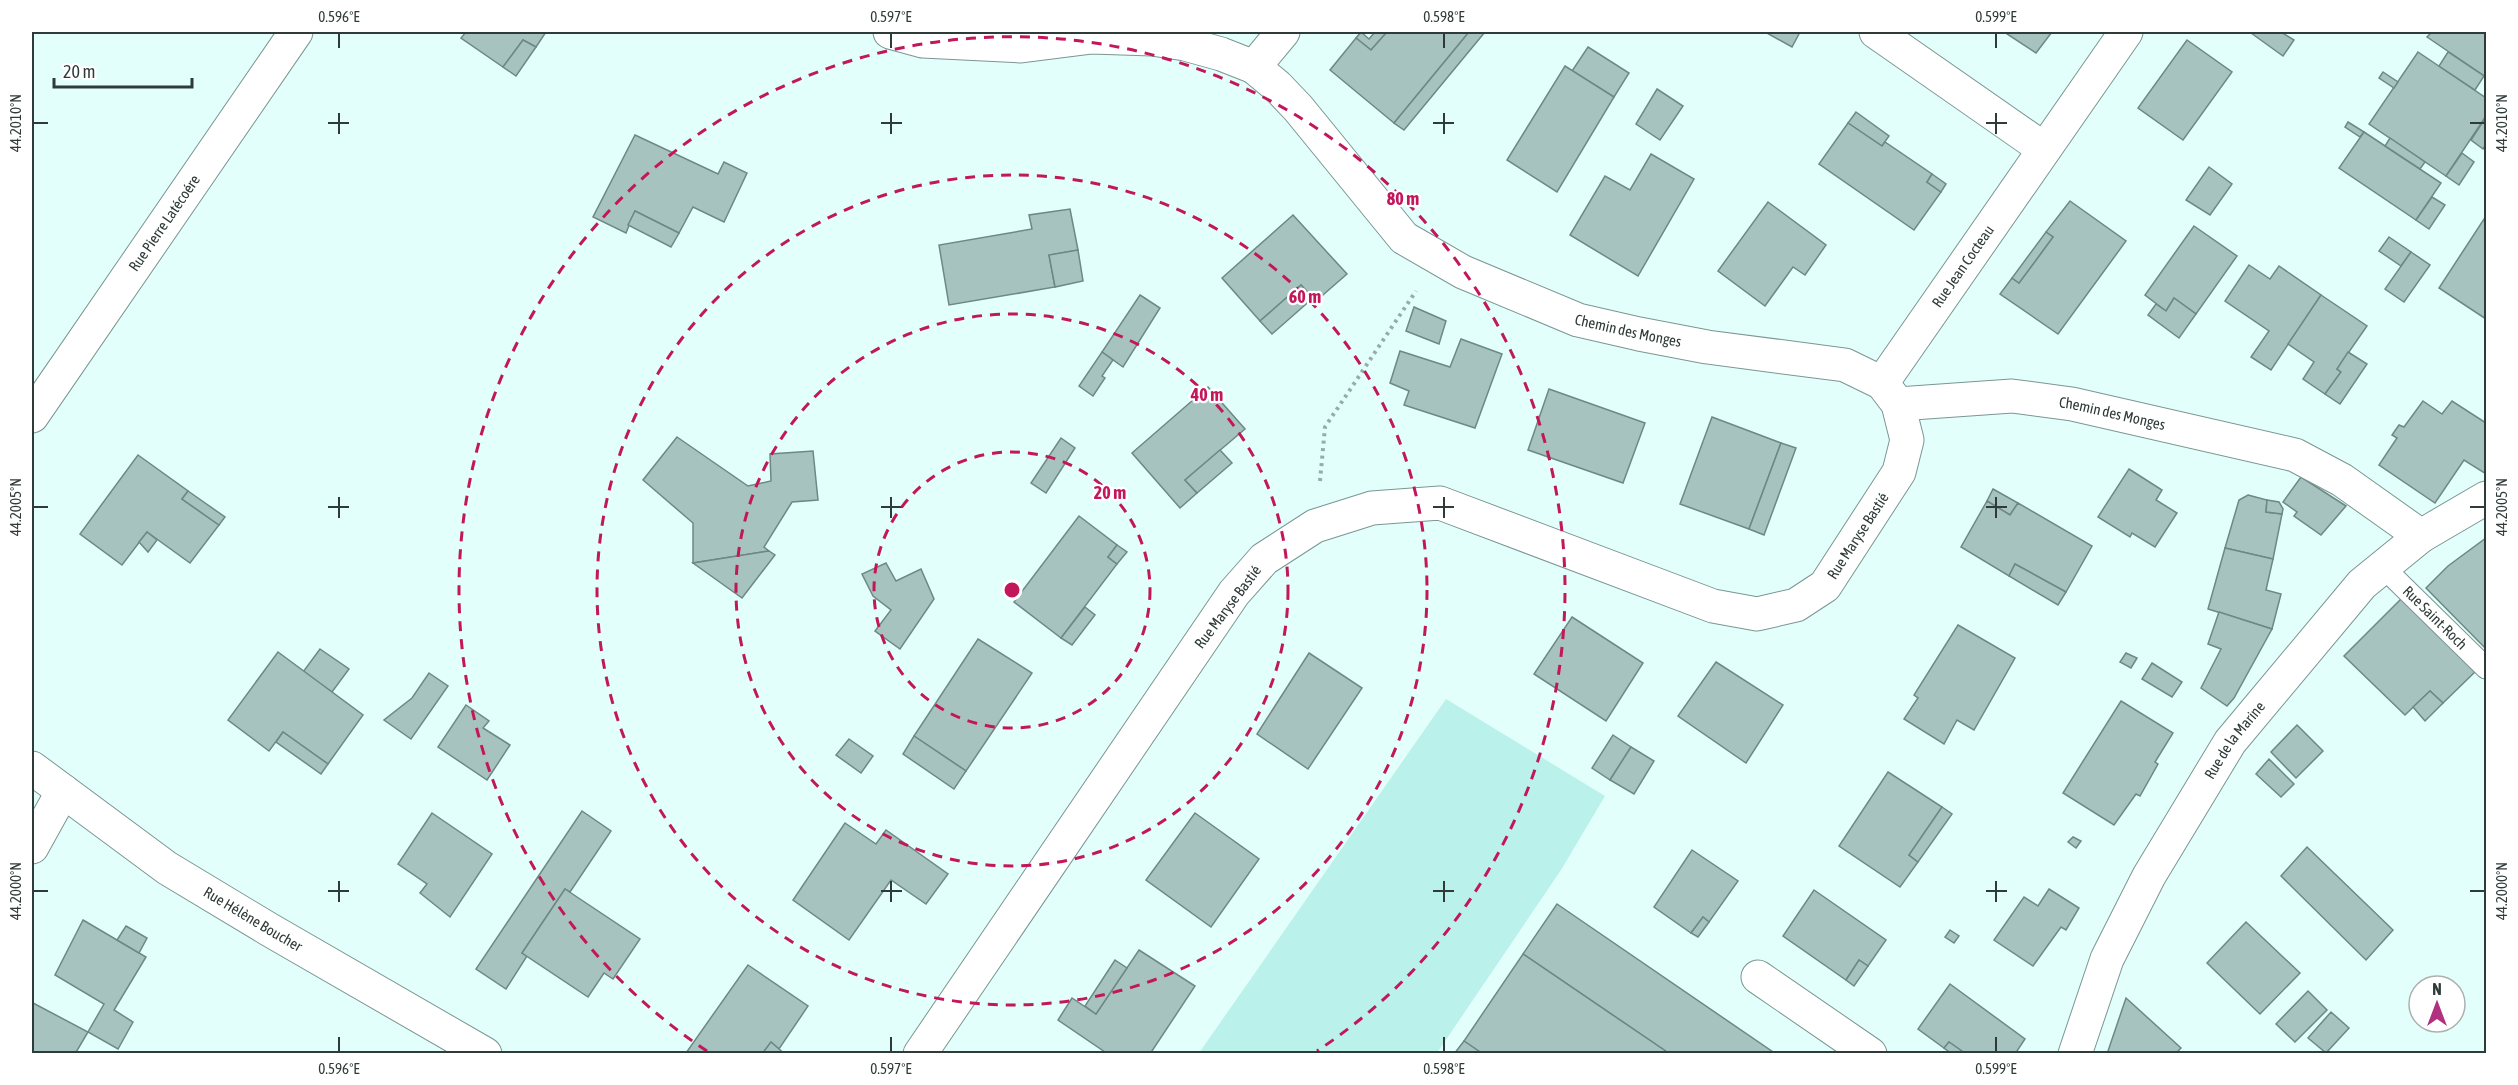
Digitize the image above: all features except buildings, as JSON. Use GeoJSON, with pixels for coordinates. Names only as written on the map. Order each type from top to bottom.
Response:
{"type":"FeatureCollection","features":[{"type":"Feature","properties":{"kind":"street","name":"Rue Pierre Latécoére"},"geometry":{"type":"LineString","coordinates":[[32,416],[296,32]]}},
{"type":"Feature","properties":{"kind":"street","name":"Chemin des Monges"},"geometry":{"type":"LineString","coordinates":[[890,32],[923,41],[1021,46],[1092,37],[1152,39],[1194,47],[1254,67],[1277,86],[1298,108],[1404,238],[1463,272],[1578,320],[1707,347],[1845,365],[1890,394],[2012,396],[2072,404],[2285,452],[2342,480],[2421,536]]}},
{"type":"Feature","properties":{"kind":"street"},"geometry":{"type":"LineString","coordinates":[[1254,67],[1283,32]]}},
{"type":"Feature","properties":{"kind":"street"},"geometry":{"type":"LineString","coordinates":[[1876,32],[2044,149]]}},
{"type":"Feature","properties":{"kind":"street","name":"Rue Jean Cocteau"},"geometry":{"type":"LineString","coordinates":[[1890,394],[2044,149],[2126,32]]}},
{"type":"Feature","properties":{"kind":"street","name":"Rue Maryse Bastié"},"geometry":{"type":"LineString","coordinates":[[920,1053],[1234,593],[1264,560],[1316,526],[1372,508],[1440,503],[1713,606],[1757,614],[1796,605],[1825,586],[1899,472],[1907,440],[1890,394]]}},
{"type":"Feature","properties":{"kind":"street","name":"Rue de la Marine"},"geometry":{"type":"LineString","coordinates":[[2074,1053],[2107,959],[2149,876],[2230,742],[2362,584],[2421,536],[2487,498]]}},
{"type":"Feature","properties":{"kind":"street","name":"Rue Hélène Boucher"},"geometry":{"type":"LineString","coordinates":[[32,768],[167,868],[278,935],[485,1053]]}},
{"type":"Feature","properties":{"kind":"street"},"geometry":{"type":"LineString","coordinates":[[32,847],[63,791]]}},
{"type":"Feature","properties":{"kind":"street"},"geometry":{"type":"LineString","coordinates":[[1758,977],[1870,1053]]}},
{"type":"Feature","properties":{"kind":"lane","name":"Rue Saint-Roch"},"geometry":{"type":"LineString","coordinates":[[2382,566],[2487,668]]}},
{"type":"Feature","properties":{"kind":"path"},"geometry":{"type":"LineString","coordinates":[[1316,526],[1325,427],[1439,258]]}},
{"type":"Feature","properties":{"kind":"shaded area"},"geometry":{"type":"Polygon","coordinates":[[[1446,699],[1605,796],[1561,870],[1437,1053],[1199,1053],[1446,699]]]}}]}
